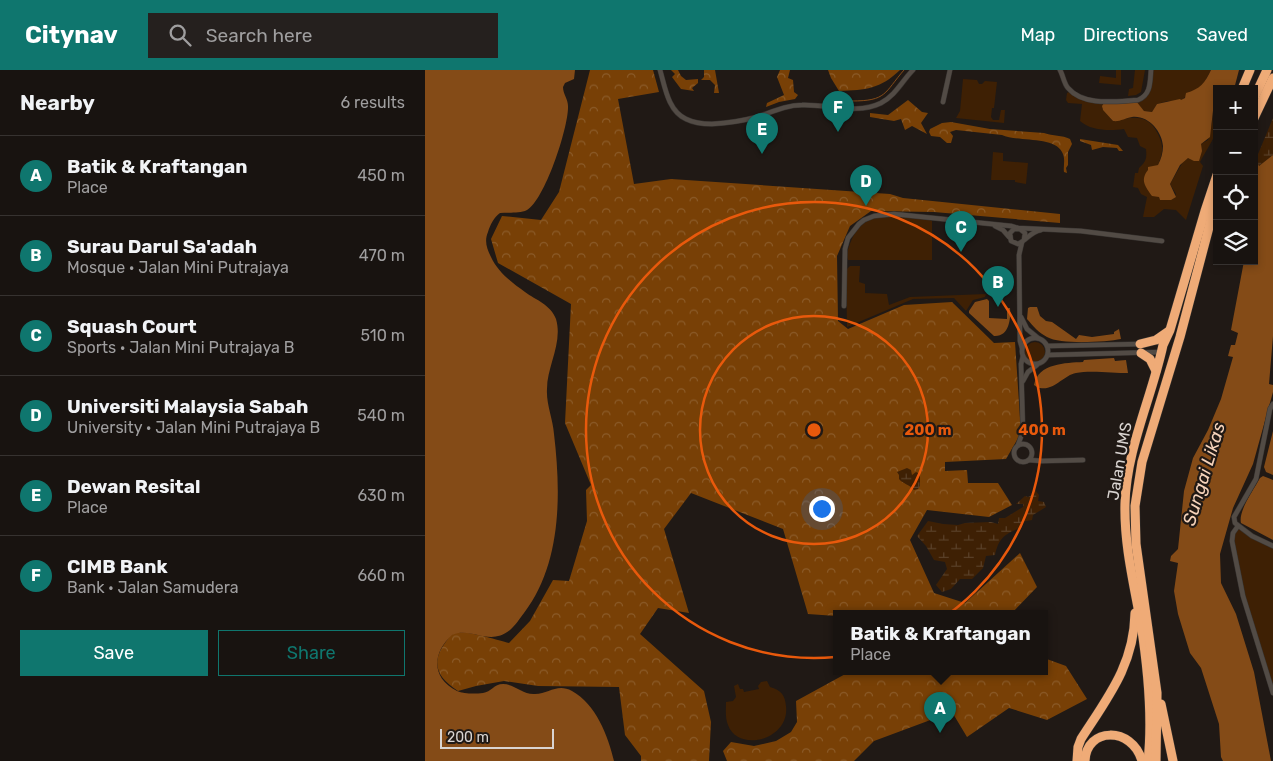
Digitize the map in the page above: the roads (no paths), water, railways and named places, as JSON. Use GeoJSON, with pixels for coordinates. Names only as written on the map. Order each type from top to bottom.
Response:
{"type":"FeatureCollection","features":[{"type":"Feature","properties":{"kind":"highway"},"geometry":{"type":"LineString","coordinates":[[1244,85],[1250,70]]}},
{"type":"Feature","properties":{"kind":"highway"},"geometry":{"type":"LineString","coordinates":[[1254,85],[1261,70]]}},
{"type":"Feature","properties":{"kind":"highway"},"geometry":{"type":"LineString","coordinates":[[1258,89],[1267,70]]}},
{"type":"Feature","properties":{"kind":"highway"},"geometry":{"type":"LineString","coordinates":[[1258,110],[1273,78]]}},
{"type":"Feature","properties":{"kind":"highway","name":"Jalan UMS"},"geometry":{"type":"LineString","coordinates":[[1148,761],[1150,705],[1148,678],[1127,546],[1126,489],[1135,445],[1156,371],[1213,187]]}},
{"type":"Feature","properties":{"kind":"highway","name":"Jalan UMS"},"geometry":{"type":"LineString","coordinates":[[1156,761],[1157,697],[1136,544],[1135,506],[1142,462],[1180,338],[1213,212]]}},
{"type":"Feature","properties":{"kind":"highway"},"geometry":{"type":"LineString","coordinates":[[1162,352],[1172,346],[1182,314],[1189,300]]}},
{"type":"Feature","properties":{"kind":"highway"},"geometry":{"type":"LineString","coordinates":[[1156,371],[1150,359],[1140,348],[1170,330]]}},
{"type":"Feature","properties":{"kind":"highway"},"geometry":{"type":"LineString","coordinates":[[1085,761],[1081,739],[1126,664],[1132,642],[1135,596]]}},
{"type":"Feature","properties":{"kind":"highway"},"geometry":{"type":"LineString","coordinates":[[1157,697],[1161,706],[1173,761]]}},
{"type":"Feature","properties":{"kind":"highway"},"geometry":{"type":"LineString","coordinates":[[1077,761],[1083,747],[1100,737],[1111,735],[1123,737],[1133,744],[1139,752],[1142,761]]}},
{"type":"Feature","properties":{"kind":"street"},"geometry":{"type":"LineString","coordinates":[[660,70],[666,93],[676,112],[687,120],[711,124],[743,121],[796,105],[857,109],[870,106],[880,103],[893,95],[913,70]]}},
{"type":"Feature","properties":{"kind":"street"},"geometry":{"type":"LineString","coordinates":[[943,102],[950,70]]}},
{"type":"Feature","properties":{"kind":"street"},"geometry":{"type":"LineString","coordinates":[[1060,70],[1067,88],[1084,98],[1100,102],[1138,100],[1143,98],[1148,92],[1151,70]]}},
{"type":"Feature","properties":{"kind":"street"},"geometry":{"type":"LineString","coordinates":[[843,306],[845,249],[848,238],[864,220],[879,215],[894,214],[1018,228],[1081,231],[1162,241]]}},
{"type":"Feature","properties":{"kind":"street"},"geometry":{"type":"LineString","coordinates":[[991,224],[1003,230],[1019,256]]}},
{"type":"Feature","properties":{"kind":"street"},"geometry":{"type":"LineString","coordinates":[[1009,237],[1012,230],[1018,228]]}},
{"type":"Feature","properties":{"kind":"street"},"geometry":{"type":"LineString","coordinates":[[1018,228],[1025,233],[1019,256],[1020,341],[1023,348],[1021,364],[1023,431],[1032,452],[1041,461]]}},
{"type":"Feature","properties":{"kind":"street"},"geometry":{"type":"LineString","coordinates":[[1012,242],[1018,244],[1035,231],[1045,230]]}},
{"type":"Feature","properties":{"kind":"street"},"geometry":{"type":"LineString","coordinates":[[1020,311],[1024,324],[1047,346],[1048,355],[1043,362],[1028,372],[1022,382]]}},
{"type":"Feature","properties":{"kind":"street"},"geometry":{"type":"LineString","coordinates":[[1023,348],[1030,340],[1040,339]]}},
{"type":"Feature","properties":{"kind":"street"},"geometry":{"type":"LineString","coordinates":[[1047,346],[1140,348],[1162,352]]}},
{"type":"Feature","properties":{"kind":"street"},"geometry":{"type":"LineString","coordinates":[[1048,355],[1140,348]]}},
{"type":"Feature","properties":{"kind":"street"},"geometry":{"type":"LineString","coordinates":[[1023,356],[1030,364],[1038,364]]}},
{"type":"Feature","properties":{"kind":"street"},"geometry":{"type":"LineString","coordinates":[[1273,404],[1270,409],[1256,479],[1233,517],[1238,526],[1252,536],[1273,546]]}},
{"type":"Feature","properties":{"kind":"street"},"geometry":{"type":"LineString","coordinates":[[1023,431],[1014,450],[1014,456],[1019,462],[1029,460],[1083,460]]}},
{"type":"Feature","properties":{"kind":"street"},"geometry":{"type":"LineString","coordinates":[[1018,445],[1028,445]]}},
{"type":"Feature","properties":{"kind":"street"},"geometry":{"type":"LineString","coordinates":[[1029,460],[1032,452]]}},
{"type":"Feature","properties":{"kind":"street"},"geometry":{"type":"LineString","coordinates":[[1238,526],[1233,532],[1232,541],[1243,596],[1273,692]]}},
{"type":"Feature","properties":{"kind":"water"},"geometry":{"type":"Polygon","coordinates":[[[425,70],[575,70],[574,79],[565,83],[563,87],[568,106],[565,129],[555,162],[541,192],[527,210],[500,213],[491,224],[486,239],[490,254],[501,272],[520,289],[547,306],[554,314],[558,328],[558,337],[549,372],[547,389],[558,480],[556,527],[552,550],[546,572],[536,593],[524,613],[510,630],[495,637],[466,633],[452,635],[445,642],[441,650],[437,665],[442,679],[449,686],[457,691],[466,693],[477,694],[486,692],[497,685],[503,684],[531,694],[540,694],[557,688],[572,691],[588,704],[600,721],[614,761],[425,761],[425,70]]]}},
{"type":"Feature","properties":{"kind":"water"},"geometry":{"type":"Polygon","coordinates":[[[1211,70],[1239,70],[1235,85],[1213,85],[1210,137],[1201,144],[1202,151],[1199,161],[1188,158],[1180,165],[1170,184],[1176,197],[1171,200],[1160,200],[1159,197],[1152,196],[1144,180],[1148,167],[1158,165],[1162,156],[1162,140],[1157,130],[1149,121],[1138,117],[1113,121],[1103,110],[1102,106],[1104,103],[1136,101],[1144,111],[1152,112],[1157,104],[1185,98],[1186,93],[1195,90],[1207,79],[1211,70]]]}},
{"type":"Feature","properties":{"kind":"water","name":"Sungai Likas"},"geometry":{"type":"Polygon","coordinates":[[[1273,155],[1273,336],[1269,384],[1273,385],[1273,392],[1253,464],[1233,508],[1220,554],[1221,583],[1236,614],[1254,672],[1271,761],[1223,761],[1221,757],[1219,724],[1201,668],[1190,653],[1178,614],[1174,591],[1178,563],[1170,561],[1171,556],[1178,549],[1184,491],[1193,458],[1208,430],[1221,399],[1233,357],[1228,356],[1231,345],[1235,345],[1238,333],[1231,330],[1243,265],[1258,265],[1258,164],[1259,166],[1273,155]]]}},
{"type":"Feature","properties":{"kind":"water"},"geometry":{"type":"Polygon","coordinates":[[[987,299],[989,301],[989,318],[1007,319],[1007,308],[1010,308],[1008,326],[1003,334],[999,336],[994,336],[969,313],[975,302],[987,299]]]}},
{"type":"Feature","properties":{"kind":"water"},"geometry":{"type":"Polygon","coordinates":[[[1037,307],[1040,316],[1046,321],[1052,322],[1076,339],[1079,335],[1092,337],[1114,334],[1119,329],[1121,339],[1084,342],[1054,340],[1041,333],[1027,319],[1028,308],[1037,307]]]}},
{"type":"Feature","properties":{"kind":"water"},"geometry":{"type":"Polygon","coordinates":[[[1114,358],[1115,361],[1126,360],[1128,373],[1081,372],[1072,374],[1050,387],[1039,388],[1034,385],[1041,372],[1047,368],[1083,362],[1084,360],[1114,358]]]}},
{"type":"Feature","properties":{"kind":"water"},"geometry":{"type":"Polygon","coordinates":[[[1273,431],[1273,475],[1266,472],[1264,467],[1273,431]]]}},
{"type":"Feature","properties":{"kind":"water"},"geometry":{"type":"Polygon","coordinates":[[[1263,476],[1273,480],[1273,540],[1241,523],[1244,506],[1263,476]]]}},
{"type":"Feature","properties":{"kind":"waterway"},"geometry":{"type":"LineString","coordinates":[[852,101],[863,101],[879,97],[888,90],[904,70]]}},
{"type":"Feature","properties":{"kind":"place","name":"CIMB Bank"},"geometry":{"type":"Point","coordinates":[838,132]}},
{"type":"Feature","properties":{"kind":"place","name":"Dewan Resital"},"geometry":{"type":"Point","coordinates":[762,154]}},
{"type":"Feature","properties":{"kind":"place","name":"Universiti Malaysia Sabah"},"geometry":{"type":"Point","coordinates":[866,206]}},
{"type":"Feature","properties":{"kind":"place","name":"Squash Court"},"geometry":{"type":"Point","coordinates":[961,252]}},
{"type":"Feature","properties":{"kind":"place","name":"Surau Darul Sa'adah"},"geometry":{"type":"Point","coordinates":[998,307]}},
{"type":"Feature","properties":{"kind":"place","name":"Batik & Kraftangan"},"geometry":{"type":"Point","coordinates":[940,733]}}]}
